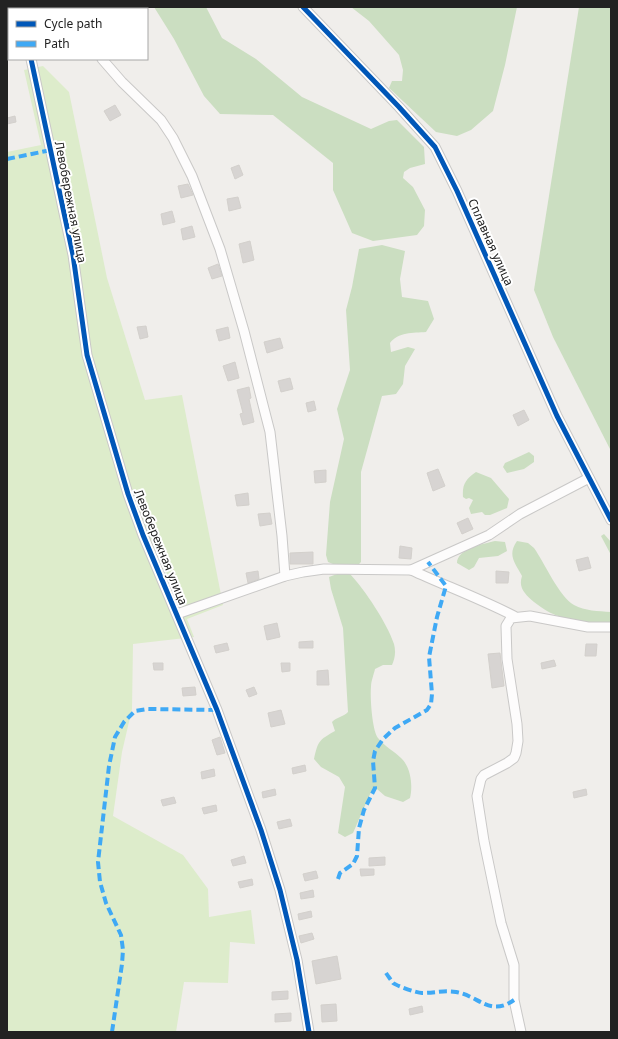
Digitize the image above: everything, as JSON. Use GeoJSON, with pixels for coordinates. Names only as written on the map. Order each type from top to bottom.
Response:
{"type":"FeatureCollection","features":[{"type":"Feature","properties":{"kind":"street","name":"Сплавная улица"},"geometry":{"type":"LineString","coordinates":[[303,7],[399,107],[434,147],[457,191],[557,416],[611,520]]}},
{"type":"Feature","properties":{"kind":"street","name":"Левобережная улица"},"geometry":{"type":"LineString","coordinates":[[32,60],[73,256],[87,355],[128,494],[143,535],[226,733],[261,830],[280,890],[297,960],[309,1032]]}},
{"type":"Feature","properties":{"kind":"street"},"geometry":{"type":"LineString","coordinates":[[103,60],[122,82],[162,120],[192,176],[220,249],[244,331],[270,432],[285,576]]}},
{"type":"Feature","properties":{"kind":"street"},"geometry":{"type":"LineString","coordinates":[[177,614],[285,576],[303,572],[324,570],[411,570],[489,535],[520,514],[589,478]]}},
{"type":"Feature","properties":{"kind":"street"},"geometry":{"type":"LineString","coordinates":[[411,570],[446,586],[476,597],[514,616],[530,616],[588,627],[611,626]]}},
{"type":"Feature","properties":{"kind":"street"},"geometry":{"type":"LineString","coordinates":[[514,616],[509,620],[506,626],[507,659],[517,724],[518,741],[516,753],[514,758],[507,763],[484,775],[481,779],[478,796],[484,841],[501,923],[514,965],[514,1000],[521,1032]]}},
{"type":"Feature","properties":{"kind":"green space"},"geometry":{"type":"Polygon","coordinates":[[[154,7],[206,7],[222,38],[256,59],[302,97],[371,129],[389,121],[397,120],[424,147],[425,164],[410,168],[404,172],[403,178],[413,187],[425,210],[424,226],[417,235],[373,241],[352,233],[333,190],[333,163],[273,115],[220,114],[204,96],[174,39],[154,7]]]}},
{"type":"Feature","properties":{"kind":"green space"},"geometry":{"type":"Polygon","coordinates":[[[351,7],[517,7],[505,65],[493,111],[471,130],[457,136],[436,132],[389,88],[392,81],[402,81],[403,70],[399,55],[369,21],[351,7]]]}},
{"type":"Feature","properties":{"kind":"green space"},"geometry":{"type":"Polygon","coordinates":[[[579,7],[611,7],[611,451],[553,337],[534,290],[579,7]]]}},
{"type":"Feature","properties":{"kind":"green space"},"geometry":{"type":"Polygon","coordinates":[[[43,66],[69,92],[107,278],[145,400],[182,395],[223,605],[187,619],[194,637],[133,644],[132,709],[122,752],[113,816],[183,855],[208,889],[209,917],[251,910],[255,944],[230,942],[228,983],[184,982],[176,1032],[7,1032],[7,152],[41,145],[24,70],[43,66]]]}},
{"type":"Feature","properties":{"kind":"green space"},"geometry":{"type":"Polygon","coordinates":[[[382,245],[405,251],[400,279],[402,297],[428,301],[434,319],[426,332],[401,335],[393,339],[390,343],[391,352],[408,347],[415,349],[405,366],[403,384],[396,394],[382,396],[361,472],[361,562],[358,565],[333,564],[328,562],[326,555],[330,502],[344,439],[337,409],[350,370],[346,310],[359,249],[382,245]]]}},
{"type":"Feature","properties":{"kind":"green space"},"geometry":{"type":"Polygon","coordinates":[[[529,452],[534,456],[534,462],[524,469],[507,473],[503,467],[505,463],[529,452]]]}},
{"type":"Feature","properties":{"kind":"green space"},"geometry":{"type":"Polygon","coordinates":[[[476,472],[491,478],[509,499],[507,508],[490,515],[485,515],[482,512],[471,514],[469,508],[473,500],[463,497],[463,489],[467,480],[476,472]]]}},
{"type":"Feature","properties":{"kind":"green space"},"geometry":{"type":"Polygon","coordinates":[[[604,534],[611,542],[611,555],[601,536],[604,534]]]}},
{"type":"Feature","properties":{"kind":"green space"},"geometry":{"type":"Polygon","coordinates":[[[495,541],[505,542],[507,551],[498,556],[479,558],[474,567],[469,570],[457,563],[461,554],[466,551],[495,541]]]}},
{"type":"Feature","properties":{"kind":"green space"},"geometry":{"type":"Polygon","coordinates":[[[517,541],[528,543],[534,548],[558,588],[569,601],[574,605],[583,608],[611,612],[611,623],[587,622],[561,617],[547,611],[534,602],[523,590],[521,584],[522,576],[513,559],[512,555],[514,546],[517,541]]]}},
{"type":"Feature","properties":{"kind":"green space"},"geometry":{"type":"Polygon","coordinates":[[[337,574],[350,574],[356,581],[381,617],[394,644],[395,655],[392,665],[383,665],[375,669],[371,685],[372,713],[374,728],[378,738],[383,744],[398,755],[407,766],[411,782],[410,798],[403,802],[385,796],[377,789],[371,792],[353,833],[345,837],[338,833],[345,787],[339,777],[321,767],[314,759],[318,745],[322,739],[335,731],[332,722],[348,712],[343,628],[331,589],[329,577],[337,574]]]}},
{"type":"Feature","properties":{"kind":"building"},"geometry":{"type":"Polygon","coordinates":[[[115,105],[121,115],[110,121],[104,111],[115,105]]]}},
{"type":"Feature","properties":{"kind":"building"},"geometry":{"type":"Polygon","coordinates":[[[15,116],[16,122],[7,124],[7,118],[15,116]]]}},
{"type":"Feature","properties":{"kind":"building"},"geometry":{"type":"Polygon","coordinates":[[[239,165],[243,175],[235,179],[231,168],[239,165]]]}},
{"type":"Feature","properties":{"kind":"building"},"geometry":{"type":"Polygon","coordinates":[[[188,184],[193,195],[181,198],[178,186],[188,184]]]}},
{"type":"Feature","properties":{"kind":"building"},"geometry":{"type":"Polygon","coordinates":[[[238,197],[241,208],[229,211],[227,199],[238,197]]]}},
{"type":"Feature","properties":{"kind":"building"},"geometry":{"type":"Polygon","coordinates":[[[172,211],[175,222],[163,225],[161,214],[172,211]]]}},
{"type":"Feature","properties":{"kind":"building"},"geometry":{"type":"Polygon","coordinates":[[[192,226],[195,237],[183,240],[181,229],[192,226]]]}},
{"type":"Feature","properties":{"kind":"building"},"geometry":{"type":"Polygon","coordinates":[[[250,241],[254,260],[243,263],[239,244],[250,241]]]}},
{"type":"Feature","properties":{"kind":"building"},"geometry":{"type":"Polygon","coordinates":[[[218,264],[222,276],[212,279],[208,268],[218,264]]]}},
{"type":"Feature","properties":{"kind":"building"},"geometry":{"type":"Polygon","coordinates":[[[146,326],[148,337],[140,339],[137,327],[146,326]]]}},
{"type":"Feature","properties":{"kind":"building"},"geometry":{"type":"Polygon","coordinates":[[[228,327],[230,338],[219,341],[216,330],[228,327]]]}},
{"type":"Feature","properties":{"kind":"building"},"geometry":{"type":"Polygon","coordinates":[[[280,338],[283,348],[267,353],[264,342],[280,338]]]}},
{"type":"Feature","properties":{"kind":"building"},"geometry":{"type":"Polygon","coordinates":[[[235,362],[239,378],[228,381],[223,366],[235,362]]]}},
{"type":"Feature","properties":{"kind":"building"},"geometry":{"type":"Polygon","coordinates":[[[290,378],[293,389],[281,392],[278,381],[290,378]]]}},
{"type":"Feature","properties":{"kind":"building"},"geometry":{"type":"Polygon","coordinates":[[[249,387],[251,398],[249,399],[254,422],[243,425],[240,414],[243,413],[237,390],[249,387]]]}},
{"type":"Feature","properties":{"kind":"building"},"geometry":{"type":"Polygon","coordinates":[[[314,401],[316,410],[308,412],[306,403],[314,401]]]}},
{"type":"Feature","properties":{"kind":"building"},"geometry":{"type":"Polygon","coordinates":[[[524,410],[529,420],[518,426],[513,415],[524,410]]]}},
{"type":"Feature","properties":{"kind":"building"},"geometry":{"type":"Polygon","coordinates":[[[438,469],[445,486],[433,491],[427,473],[438,469]]]}},
{"type":"Feature","properties":{"kind":"building"},"geometry":{"type":"Polygon","coordinates":[[[326,470],[326,482],[315,483],[314,471],[326,470]]]}},
{"type":"Feature","properties":{"kind":"building"},"geometry":{"type":"Polygon","coordinates":[[[248,493],[249,505],[237,506],[235,495],[248,493]]]}},
{"type":"Feature","properties":{"kind":"building"},"geometry":{"type":"Polygon","coordinates":[[[270,513],[272,524],[260,526],[258,514],[270,513]]]}},
{"type":"Feature","properties":{"kind":"building"},"geometry":{"type":"Polygon","coordinates":[[[468,518],[473,529],[462,534],[457,523],[468,518]]]}},
{"type":"Feature","properties":{"kind":"building"},"geometry":{"type":"Polygon","coordinates":[[[400,546],[412,548],[411,559],[399,558],[400,546]]]}},
{"type":"Feature","properties":{"kind":"building"},"geometry":{"type":"Polygon","coordinates":[[[313,552],[313,564],[290,564],[290,553],[313,552]]]}},
{"type":"Feature","properties":{"kind":"building"},"geometry":{"type":"Polygon","coordinates":[[[588,557],[591,568],[579,571],[576,560],[588,557]]]}},
{"type":"Feature","properties":{"kind":"building"},"geometry":{"type":"Polygon","coordinates":[[[258,571],[259,579],[248,583],[246,573],[258,571]]]}},
{"type":"Feature","properties":{"kind":"building"},"geometry":{"type":"Polygon","coordinates":[[[496,571],[509,572],[508,583],[496,583],[496,571]]]}},
{"type":"Feature","properties":{"kind":"building"},"geometry":{"type":"Polygon","coordinates":[[[277,623],[280,637],[267,640],[264,626],[277,623]]]}},
{"type":"Feature","properties":{"kind":"building"},"geometry":{"type":"Polygon","coordinates":[[[313,641],[313,648],[299,648],[299,642],[313,641]]]}},
{"type":"Feature","properties":{"kind":"building"},"geometry":{"type":"Polygon","coordinates":[[[227,643],[229,650],[216,653],[214,646],[227,643]]]}},
{"type":"Feature","properties":{"kind":"building"},"geometry":{"type":"Polygon","coordinates":[[[586,644],[597,644],[596,656],[585,656],[586,644]]]}},
{"type":"Feature","properties":{"kind":"building"},"geometry":{"type":"Polygon","coordinates":[[[500,653],[504,686],[492,688],[488,654],[500,653]]]}},
{"type":"Feature","properties":{"kind":"building"},"geometry":{"type":"Polygon","coordinates":[[[554,660],[556,666],[542,669],[541,663],[554,660]]]}},
{"type":"Feature","properties":{"kind":"building"},"geometry":{"type":"Polygon","coordinates":[[[153,663],[163,663],[163,670],[154,670],[153,663]]]}},
{"type":"Feature","properties":{"kind":"building"},"geometry":{"type":"Polygon","coordinates":[[[281,663],[290,663],[290,671],[282,672],[281,663]]]}},
{"type":"Feature","properties":{"kind":"building"},"geometry":{"type":"Polygon","coordinates":[[[328,670],[329,685],[317,685],[317,671],[328,670]]]}},
{"type":"Feature","properties":{"kind":"building"},"geometry":{"type":"Polygon","coordinates":[[[195,687],[196,695],[183,696],[182,688],[195,687]]]}},
{"type":"Feature","properties":{"kind":"building"},"geometry":{"type":"Polygon","coordinates":[[[254,687],[257,694],[249,697],[246,690],[254,687]]]}},
{"type":"Feature","properties":{"kind":"building"},"geometry":{"type":"Polygon","coordinates":[[[281,710],[285,724],[271,727],[268,713],[281,710]]]}},
{"type":"Feature","properties":{"kind":"building"},"geometry":{"type":"Polygon","coordinates":[[[220,737],[225,753],[217,755],[212,740],[220,737]]]}},
{"type":"Feature","properties":{"kind":"building"},"geometry":{"type":"Polygon","coordinates":[[[305,765],[306,771],[293,774],[292,768],[305,765]]]}},
{"type":"Feature","properties":{"kind":"building"},"geometry":{"type":"Polygon","coordinates":[[[214,769],[215,776],[202,779],[201,772],[214,769]]]}},
{"type":"Feature","properties":{"kind":"building"},"geometry":{"type":"Polygon","coordinates":[[[275,789],[276,795],[263,798],[262,792],[275,789]]]}},
{"type":"Feature","properties":{"kind":"building"},"geometry":{"type":"Polygon","coordinates":[[[586,789],[587,795],[574,798],[573,792],[586,789]]]}},
{"type":"Feature","properties":{"kind":"building"},"geometry":{"type":"Polygon","coordinates":[[[174,797],[176,803],[163,806],[161,800],[174,797]]]}},
{"type":"Feature","properties":{"kind":"building"},"geometry":{"type":"Polygon","coordinates":[[[216,805],[217,811],[204,814],[202,808],[216,805]]]}},
{"type":"Feature","properties":{"kind":"building"},"geometry":{"type":"Polygon","coordinates":[[[290,819],[292,826],[279,829],[277,822],[290,819]]]}},
{"type":"Feature","properties":{"kind":"building"},"geometry":{"type":"Polygon","coordinates":[[[244,856],[246,863],[233,866],[231,860],[244,856]]]}},
{"type":"Feature","properties":{"kind":"building"},"geometry":{"type":"Polygon","coordinates":[[[385,857],[385,865],[369,866],[369,858],[385,857]]]}},
{"type":"Feature","properties":{"kind":"building"},"geometry":{"type":"Polygon","coordinates":[[[360,869],[374,869],[374,875],[361,876],[360,869]]]}},
{"type":"Feature","properties":{"kind":"building"},"geometry":{"type":"Polygon","coordinates":[[[316,871],[318,878],[305,881],[303,874],[316,871]]]}},
{"type":"Feature","properties":{"kind":"building"},"geometry":{"type":"Polygon","coordinates":[[[252,879],[253,885],[240,888],[238,882],[252,879]]]}},
{"type":"Feature","properties":{"kind":"building"},"geometry":{"type":"Polygon","coordinates":[[[313,890],[314,897],[301,899],[300,893],[313,890]]]}},
{"type":"Feature","properties":{"kind":"building"},"geometry":{"type":"Polygon","coordinates":[[[311,911],[312,917],[299,920],[298,914],[311,911]]]}},
{"type":"Feature","properties":{"kind":"building"},"geometry":{"type":"Polygon","coordinates":[[[312,933],[314,939],[301,943],[299,936],[312,933]]]}},
{"type":"Feature","properties":{"kind":"building"},"geometry":{"type":"Polygon","coordinates":[[[337,956],[341,979],[316,984],[312,961],[337,956]]]}},
{"type":"Feature","properties":{"kind":"building"},"geometry":{"type":"Polygon","coordinates":[[[288,991],[288,999],[272,1000],[272,992],[288,991]]]}},
{"type":"Feature","properties":{"kind":"building"},"geometry":{"type":"Polygon","coordinates":[[[336,1004],[337,1021],[322,1022],[321,1005],[336,1004]]]}},
{"type":"Feature","properties":{"kind":"building"},"geometry":{"type":"Polygon","coordinates":[[[422,1006],[423,1012],[410,1015],[409,1009],[422,1006]]]}},
{"type":"Feature","properties":{"kind":"building"},"geometry":{"type":"Polygon","coordinates":[[[291,1013],[291,1021],[275,1022],[275,1014],[291,1013]]]}},
{"type":"Feature","properties":{"kind":"marked path"},"geometry":{"type":"LineString","coordinates":[[7,159],[51,150]]}},
{"type":"Feature","properties":{"kind":"marked path"},"geometry":{"type":"LineString","coordinates":[[338,879],[340,873],[353,864],[357,856],[359,828],[364,810],[375,788],[373,761],[375,751],[383,739],[395,728],[427,710],[431,704],[432,694],[429,657],[437,617],[446,586],[428,562]]}},
{"type":"Feature","properties":{"kind":"marked path"},"geometry":{"type":"LineString","coordinates":[[112,1032],[123,950],[121,935],[106,903],[100,882],[98,862],[109,766],[115,737],[124,722],[135,711],[148,709],[217,710]]}},
{"type":"Feature","properties":{"kind":"marked path"},"geometry":{"type":"LineString","coordinates":[[386,973],[393,983],[419,993],[448,991],[456,992],[491,1006],[506,1005],[514,1000]]}},
{"type":"Feature","properties":{"kind":"cycle path"},"geometry":{"type":"LineString","coordinates":[[303,7],[399,107],[435,147],[457,191],[557,416],[611,520]]}},
{"type":"Feature","properties":{"kind":"cycle path"},"geometry":{"type":"LineString","coordinates":[[31,60],[73,255],[87,355],[128,494],[143,535],[217,710],[261,830],[280,890],[297,960],[309,1032]]}}]}
